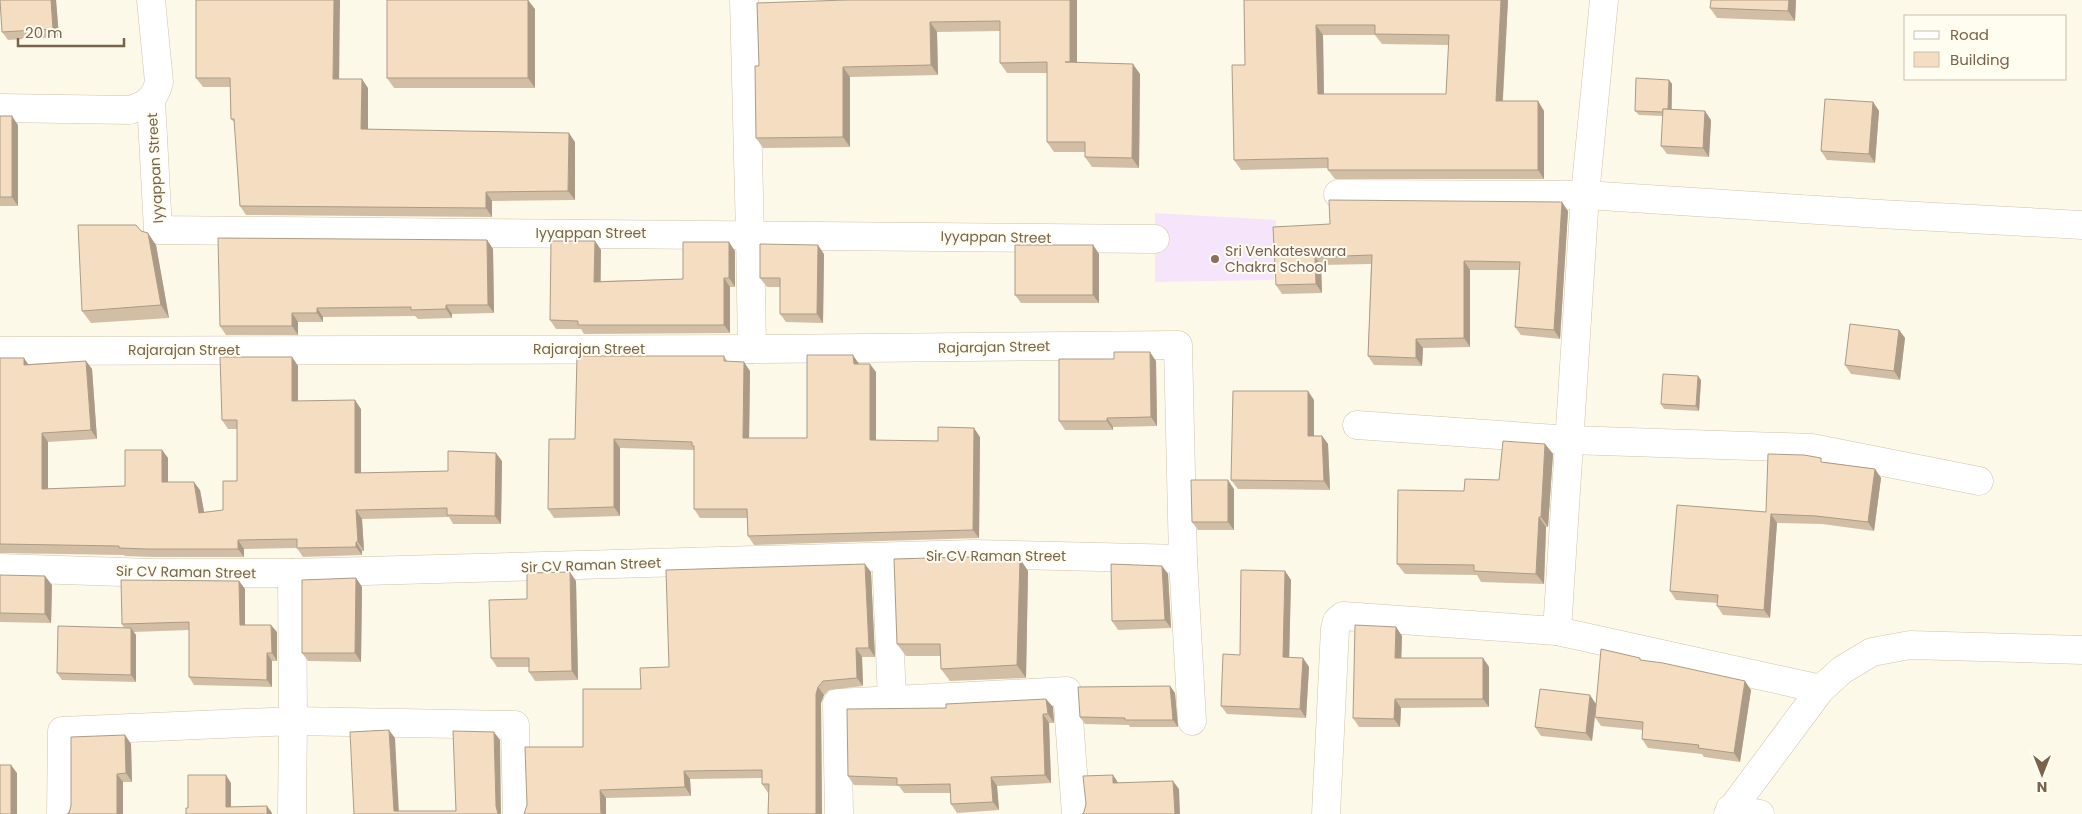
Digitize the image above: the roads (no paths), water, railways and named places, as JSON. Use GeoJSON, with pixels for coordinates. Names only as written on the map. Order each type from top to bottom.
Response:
{"type":"FeatureCollection","features":[{"type":"Feature","properties":{"kind":"street"},"geometry":{"type":"LineString","coordinates":[[0,108],[129,110],[141,107],[151,100],[157,92],[159,82],[151,0]]}},
{"type":"Feature","properties":{"kind":"street"},"geometry":{"type":"LineString","coordinates":[[744,0],[752,349]]}},
{"type":"Feature","properties":{"kind":"street"},"geometry":{"type":"LineString","coordinates":[[1557,631],[1585,195],[1604,0]]}},
{"type":"Feature","properties":{"kind":"street","name":"Iyyappan Street"},"geometry":{"type":"LineString","coordinates":[[151,100],[158,230],[1155,238]]}},
{"type":"Feature","properties":{"kind":"street"},"geometry":{"type":"LineString","coordinates":[[1338,194],[1585,195],[2082,225]]}},
{"type":"Feature","properties":{"kind":"street","name":"Rajarajan Street"},"geometry":{"type":"LineString","coordinates":[[0,351],[752,349],[1178,345],[1183,559]]}},
{"type":"Feature","properties":{"kind":"street"},"geometry":{"type":"LineString","coordinates":[[1357,425],[1570,440],[1812,448],[1979,482]]}},
{"type":"Feature","properties":{"kind":"street","name":"Sir CV Raman Street"},"geometry":{"type":"LineString","coordinates":[[0,568],[153,573],[292,573],[974,554],[1183,559]]}},
{"type":"Feature","properties":{"kind":"street"},"geometry":{"type":"LineString","coordinates":[[886,557],[892,700]]}},
{"type":"Feature","properties":{"kind":"street"},"geometry":{"type":"LineString","coordinates":[[1183,559],[1192,721]]}},
{"type":"Feature","properties":{"kind":"street"},"geometry":{"type":"LineString","coordinates":[[292,573],[292,814]]}},
{"type":"Feature","properties":{"kind":"street"},"geometry":{"type":"LineString","coordinates":[[1326,814],[1335,629],[1338,621],[1343,616],[1557,631],[1820,689]]}},
{"type":"Feature","properties":{"kind":"street"},"geometry":{"type":"LineString","coordinates":[[1729,812],[1820,689],[1842,670],[1872,652],[1910,645],[2082,650]]}},
{"type":"Feature","properties":{"kind":"street"},"geometry":{"type":"LineString","coordinates":[[839,814],[837,703],[1067,691],[1076,814]]}},
{"type":"Feature","properties":{"kind":"street"},"geometry":{"type":"LineString","coordinates":[[61,814],[62,732],[293,721],[515,725],[517,814]]}},
{"type":"Feature","properties":{"kind":"street"},"geometry":{"type":"LineString","coordinates":[[1729,812],[1760,814]]}},
{"type":"Feature","properties":{"kind":"place","name":"Sri Venkateswara Chakra School"},"geometry":{"type":"Point","coordinates":[1215,259]}}]}
